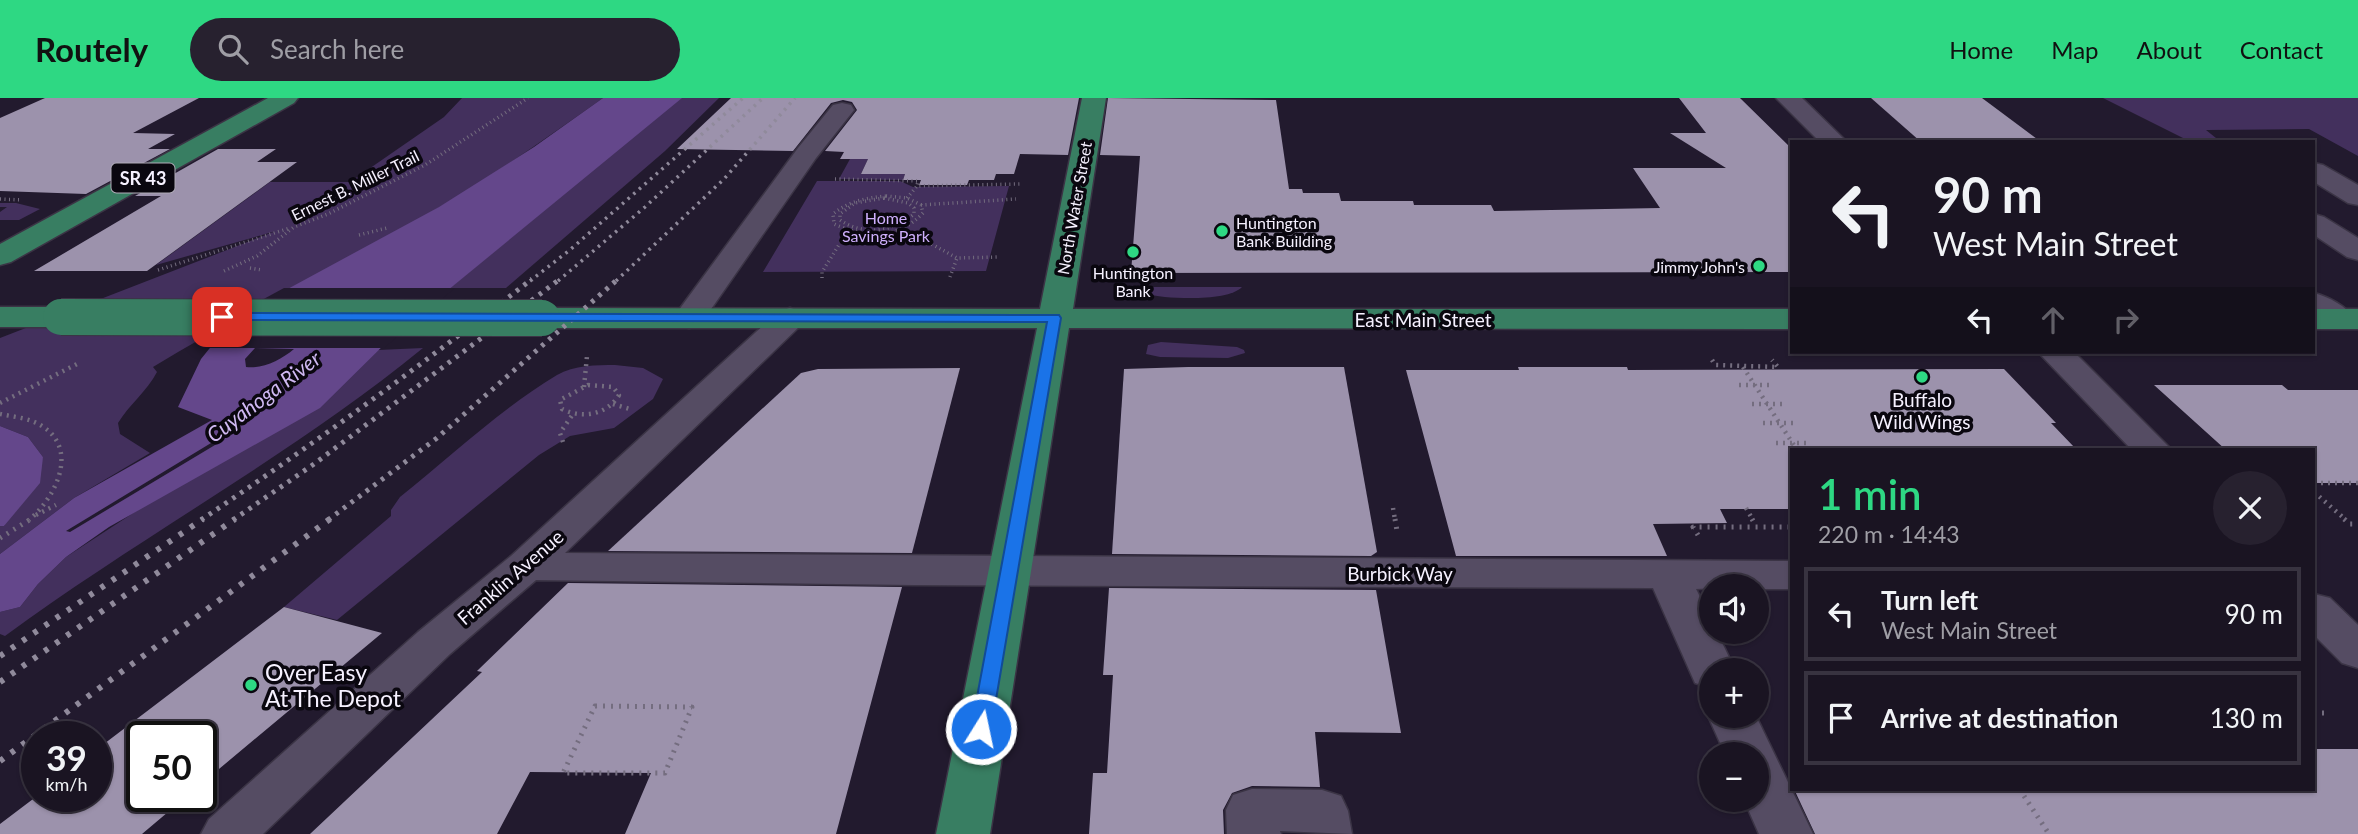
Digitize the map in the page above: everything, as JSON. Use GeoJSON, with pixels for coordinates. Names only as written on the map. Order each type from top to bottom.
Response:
{"type":"FeatureCollection","features":[{"type":"Feature","properties":{"kind":"main road","name":"SR 43"},"geometry":{"type":"LineString","coordinates":[[0,256],[286,98]]}},
{"type":"Feature","properties":{"kind":"main road","name":"North Water Street"},"geometry":{"type":"LineString","coordinates":[[963,834],[1094,98]]}},
{"type":"Feature","properties":{"kind":"main road","name":"East Main Street"},"geometry":{"type":"LineString","coordinates":[[0,317],[1790,319]]}},
{"type":"Feature","properties":{"kind":"street"},"geometry":{"type":"LineString","coordinates":[[1788,98],[1833,140]]}},
{"type":"Feature","properties":{"kind":"street"},"geometry":{"type":"LineString","coordinates":[[689,318],[807,153],[842,110]]}},
{"type":"Feature","properties":{"kind":"street"},"geometry":{"type":"LineString","coordinates":[[2315,172],[2358,197]]}},
{"type":"Feature","properties":{"kind":"street"},"geometry":{"type":"LineString","coordinates":[[2315,224],[2358,251]]}},
{"type":"Feature","properties":{"kind":"street","name":"Franklin Avenue"},"geometry":{"type":"LineString","coordinates":[[228,834],[434,643],[526,566],[790,318]]}},
{"type":"Feature","properties":{"kind":"street"},"geometry":{"type":"LineString","coordinates":[[2057,354],[2151,448]]}},
{"type":"Feature","properties":{"kind":"street","name":"Burbick Way"},"geometry":{"type":"LineString","coordinates":[[526,566],[1008,572],[1790,575]]}},
{"type":"Feature","properties":{"kind":"street"},"geometry":{"type":"LineString","coordinates":[[1668,574],[1706,658]]}},
{"type":"Feature","properties":{"kind":"street"},"geometry":{"type":"LineString","coordinates":[[2315,610],[2358,652]]}},
{"type":"Feature","properties":{"kind":"street"},"geometry":{"type":"LineString","coordinates":[[1769,796],[1786,834]]}},
{"type":"Feature","properties":{"kind":"street"},"geometry":{"type":"LineString","coordinates":[[1254,834],[1252,810],[1322,811],[1325,834]]}},
{"type":"Feature","properties":{"kind":"path","name":"Ernest B. Miller Trail"},"geometry":{"type":"LineString","coordinates":[[224,271],[257,256],[294,227],[328,214],[425,165],[528,98]]}},
{"type":"Feature","properties":{"kind":"path"},"geometry":{"type":"LineString","coordinates":[[840,170],[835,180],[918,181],[907,198]]}},
{"type":"Feature","properties":{"kind":"path"},"geometry":{"type":"LineString","coordinates":[[917,186],[1020,184]]}},
{"type":"Feature","properties":{"kind":"path"},"geometry":{"type":"LineString","coordinates":[[920,205],[923,213],[917,221],[903,229],[884,233],[847,232],[834,225],[833,214],[844,205],[863,198],[907,198],[920,205],[1016,199]]}},
{"type":"Feature","properties":{"kind":"path"},"geometry":{"type":"LineString","coordinates":[[884,198],[908,203],[914,208],[914,214],[899,225],[870,230],[846,225],[840,220],[840,214],[856,203],[884,198]]}},
{"type":"Feature","properties":{"kind":"path"},"geometry":{"type":"LineString","coordinates":[[152,272],[294,227]]}},
{"type":"Feature","properties":{"kind":"path"},"geometry":{"type":"LineString","coordinates":[[359,235],[387,228]]}},
{"type":"Feature","properties":{"kind":"path"},"geometry":{"type":"LineString","coordinates":[[903,229],[957,258],[999,257]]}},
{"type":"Feature","properties":{"kind":"path"},"geometry":{"type":"LineString","coordinates":[[822,278],[822,272],[847,232]]}},
{"type":"Feature","properties":{"kind":"path"},"geometry":{"type":"LineString","coordinates":[[950,277],[957,258]]}},
{"type":"Feature","properties":{"kind":"path"},"geometry":{"type":"LineString","coordinates":[[250,268],[262,270]]}},
{"type":"Feature","properties":{"kind":"path"},"geometry":{"type":"LineString","coordinates":[[584,387],[587,356]]}},
{"type":"Feature","properties":{"kind":"path"},"geometry":{"type":"LineString","coordinates":[[1712,360],[1715,365],[1778,368],[1772,360]]}},
{"type":"Feature","properties":{"kind":"path"},"geometry":{"type":"LineString","coordinates":[[0,403],[82,361]]}},
{"type":"Feature","properties":{"kind":"path"},"geometry":{"type":"LineString","coordinates":[[1743,368],[1796,448]]}},
{"type":"Feature","properties":{"kind":"path"},"geometry":{"type":"LineString","coordinates":[[597,384],[613,387],[619,395],[612,404],[593,413],[573,414],[562,409],[561,401],[571,392],[584,387],[597,384]]}},
{"type":"Feature","properties":{"kind":"path"},"geometry":{"type":"LineString","coordinates":[[1740,385],[1770,385]]}},
{"type":"Feature","properties":{"kind":"path"},"geometry":{"type":"LineString","coordinates":[[612,404],[627,408]]}},
{"type":"Feature","properties":{"kind":"path"},"geometry":{"type":"LineString","coordinates":[[1752,404],[1783,404]]}},
{"type":"Feature","properties":{"kind":"path"},"geometry":{"type":"LineString","coordinates":[[0,414],[29,420],[45,428],[57,438],[64,452],[64,468],[56,487],[35,516]]}},
{"type":"Feature","properties":{"kind":"path"},"geometry":{"type":"LineString","coordinates":[[562,442],[559,433],[573,414]]}},
{"type":"Feature","properties":{"kind":"path"},"geometry":{"type":"LineString","coordinates":[[1763,422],[1796,423]]}},
{"type":"Feature","properties":{"kind":"path"},"geometry":{"type":"LineString","coordinates":[[1776,443],[1810,443]]}},
{"type":"Feature","properties":{"kind":"path"},"geometry":{"type":"LineString","coordinates":[[2315,483],[2358,484]]}},
{"type":"Feature","properties":{"kind":"path"},"geometry":{"type":"LineString","coordinates":[[2315,493],[2350,524],[2358,524]]}},
{"type":"Feature","properties":{"kind":"path"},"geometry":{"type":"LineString","coordinates":[[0,538],[56,505]]}},
{"type":"Feature","properties":{"kind":"path"},"geometry":{"type":"LineString","coordinates":[[1746,509],[1756,527]]}},
{"type":"Feature","properties":{"kind":"path"},"geometry":{"type":"LineString","coordinates":[[595,706],[692,707],[665,773],[563,773],[595,706]]}},
{"type":"Feature","properties":{"kind":"path"},"geometry":{"type":"LineString","coordinates":[[2315,713],[2330,713]]}},
{"type":"Feature","properties":{"kind":"path"},"geometry":{"type":"LineString","coordinates":[[2024,796],[2049,834]]}},
{"type":"Feature","properties":{"kind":"green space"},"geometry":{"type":"Polygon","coordinates":[[[462,98],[603,98],[459,195],[153,367],[157,372],[153,379],[118,423],[120,434],[150,453],[74,498],[0,554],[0,526],[4,526],[43,457],[28,437],[0,426],[0,338],[276,231],[156,265],[270,182],[350,182],[444,117],[462,98]]]}},
{"type":"Feature","properties":{"kind":"green space"},"geometry":{"type":"Polygon","coordinates":[[[680,98],[719,98],[665,151],[506,288],[450,288],[680,98]]]}},
{"type":"Feature","properties":{"kind":"green space"},"geometry":{"type":"Polygon","coordinates":[[[2103,98],[2358,98],[2358,156],[2309,129],[2206,130],[2218,140],[2187,140],[2103,98]]]}},
{"type":"Feature","properties":{"kind":"green space"},"geometry":{"type":"Polygon","coordinates":[[[850,159],[868,159],[861,174],[905,174],[903,180],[839,179],[850,159]]]}},
{"type":"Feature","properties":{"kind":"green space","name":"Home Savings Park"},"geometry":{"type":"Polygon","coordinates":[[[817,181],[900,181],[913,187],[1009,186],[986,271],[763,272],[817,181]]]}},
{"type":"Feature","properties":{"kind":"green space"},"geometry":{"type":"Polygon","coordinates":[[[0,203],[16,203],[40,209],[19,220],[0,220],[0,212],[7,207],[0,207],[0,203]]]}},
{"type":"Feature","properties":{"kind":"green space"},"geometry":{"type":"Polygon","coordinates":[[[1140,287],[1242,287],[1224,295],[1196,298],[1146,294],[1140,287]]]}},
{"type":"Feature","properties":{"kind":"green space"},"geometry":{"type":"Polygon","coordinates":[[[1161,342],[1237,347],[1245,353],[1228,358],[1160,357],[1146,354],[1148,345],[1161,342]]]}},
{"type":"Feature","properties":{"kind":"green space"},"geometry":{"type":"Polygon","coordinates":[[[423,348],[373,387],[269,460],[109,564],[5,636],[0,634],[0,612],[20,607],[38,584],[66,557],[363,363],[378,350],[423,348]]]}},
{"type":"Feature","properties":{"kind":"green space"},"geometry":{"type":"Polygon","coordinates":[[[615,365],[643,368],[663,379],[653,399],[614,428],[570,436],[539,455],[337,620],[284,607],[391,516],[391,510],[400,497],[516,402],[571,369],[615,365]]]}},
{"type":"Feature","properties":{"kind":"water","name":"Cuyahoga River"},"geometry":{"type":"Polygon","coordinates":[[[603,98],[682,98],[397,332],[320,408],[109,527],[66,557],[38,584],[20,607],[0,612],[0,554],[74,498],[212,420],[178,407],[201,359],[234,318],[439,207],[534,147],[603,98]],[[255,348],[245,359],[246,367],[272,363],[294,349],[255,348]],[[216,440],[66,531],[70,532],[220,442],[216,440]]]}},
{"type":"Feature","properties":{"kind":"water"},"geometry":{"type":"Polygon","coordinates":[[[0,426],[28,437],[43,457],[40,483],[4,526],[0,526],[0,426]]]}},
{"type":"Feature","properties":{"kind":"pier"},"geometry":{"type":"Polygon","coordinates":[[[284,288],[455,288],[384,348],[205,348],[232,316],[284,288]]]}},
{"type":"Feature","properties":{"kind":"building"},"geometry":{"type":"Polygon","coordinates":[[[45,98],[199,98],[133,133],[175,134],[148,149],[170,149],[86,194],[0,191],[0,118],[45,98]]]}},
{"type":"Feature","properties":{"kind":"building"},"geometry":{"type":"Polygon","coordinates":[[[731,98],[1079,98],[1068,155],[1020,154],[1014,174],[996,174],[994,180],[969,180],[967,185],[919,185],[921,180],[903,180],[905,174],[861,174],[868,159],[840,159],[844,152],[825,151],[857,110],[852,102],[843,100],[831,103],[793,151],[677,149],[731,98]]]}},
{"type":"Feature","properties":{"kind":"building"},"geometry":{"type":"Polygon","coordinates":[[[1108,98],[1276,100],[1289,189],[1302,189],[1303,193],[1339,193],[1341,201],[1491,205],[1494,211],[1660,208],[1633,168],[1726,168],[1670,133],[1706,133],[1679,98],[1740,98],[1790,147],[1790,272],[1131,273],[1140,156],[1100,155],[1108,98]]]}},
{"type":"Feature","properties":{"kind":"building"},"geometry":{"type":"Polygon","coordinates":[[[1871,98],[1982,98],[2038,140],[1919,140],[1871,98]]]}},
{"type":"Feature","properties":{"kind":"building"},"geometry":{"type":"Polygon","coordinates":[[[218,149],[276,149],[257,162],[297,162],[147,271],[34,271],[161,196],[135,196],[218,149]]]}},
{"type":"Feature","properties":{"kind":"building"},"geometry":{"type":"Polygon","coordinates":[[[1344,367],[1377,552],[1371,556],[1112,554],[1124,369],[1344,367]]]}},
{"type":"Feature","properties":{"kind":"building"},"geometry":{"type":"Polygon","coordinates":[[[1518,367],[1627,367],[1628,370],[2004,369],[2056,423],[2051,423],[2075,448],[1790,448],[1790,509],[1720,509],[1727,523],[1653,524],[1667,556],[1456,556],[1406,370],[1519,370],[1518,367]]]}},
{"type":"Feature","properties":{"kind":"building"},"geometry":{"type":"Polygon","coordinates":[[[960,368],[912,553],[608,551],[801,373],[818,369],[960,368]]]}},
{"type":"Feature","properties":{"kind":"building"},"geometry":{"type":"Polygon","coordinates":[[[2154,385],[2282,385],[2288,390],[2358,390],[2358,483],[2315,483],[2315,448],[2224,448],[2154,385]]]}},
{"type":"Feature","properties":{"kind":"building"},"geometry":{"type":"Polygon","coordinates":[[[568,583],[902,587],[836,834],[625,834],[651,773],[530,772],[497,834],[310,834],[482,672],[477,671],[568,583]]]}},
{"type":"Feature","properties":{"kind":"building"},"geometry":{"type":"Polygon","coordinates":[[[1109,588],[1376,590],[1401,733],[1315,732],[1320,787],[1252,786],[1232,793],[1223,810],[1224,834],[1089,834],[1093,773],[1107,773],[1113,675],[1103,675],[1109,588]]]}},
{"type":"Feature","properties":{"kind":"building","name":"Over Easy At The Depot"},"geometry":{"type":"Polygon","coordinates":[[[284,607],[382,633],[217,771],[217,721],[134,721],[284,607]]]}},
{"type":"Feature","properties":{"kind":"building","name":"Over Easy At The Depot"},"geometry":{"type":"Polygon","coordinates":[[[126,727],[126,812],[168,812],[142,834],[0,834],[0,824],[21,808],[21,812],[112,812],[112,738],[126,727]]]}},
{"type":"Feature","properties":{"kind":"building"},"geometry":{"type":"Polygon","coordinates":[[[2315,749],[2358,749],[2358,834],[1815,834],[1795,791],[2315,791],[2315,749]]]}},
{"type":"Feature","properties":{"kind":"railway"},"geometry":{"type":"LineString","coordinates":[[530,281],[571,249],[743,98]]}},
{"type":"Feature","properties":{"kind":"railway"},"geometry":{"type":"LineString","coordinates":[[558,281],[645,207],[763,98]]}},
{"type":"Feature","properties":{"kind":"railway"},"geometry":{"type":"LineString","coordinates":[[616,281],[724,179],[795,98]]}},
{"type":"Feature","properties":{"kind":"railway"},"geometry":{"type":"LineString","coordinates":[[201,520],[368,402],[532,279]]}},
{"type":"Feature","properties":{"kind":"railway"},"geometry":{"type":"LineString","coordinates":[[233,520],[314,464],[560,279]]}},
{"type":"Feature","properties":{"kind":"railway"},"geometry":{"type":"LineString","coordinates":[[328,520],[437,438],[618,279]]}},
{"type":"Feature","properties":{"kind":"railway"},"geometry":{"type":"LineString","coordinates":[[0,656],[203,519]]}},
{"type":"Feature","properties":{"kind":"railway"},"geometry":{"type":"LineString","coordinates":[[0,682],[235,519]]}},
{"type":"Feature","properties":{"kind":"railway"},"geometry":{"type":"LineString","coordinates":[[0,761],[330,519]]}},
{"type":"Feature","properties":{"kind":"place","name":"Huntington Bank Building"},"geometry":{"type":"Point","coordinates":[1222,231]}},
{"type":"Feature","properties":{"kind":"place","name":"Huntington Bank"},"geometry":{"type":"Point","coordinates":[1133,252]}},
{"type":"Feature","properties":{"kind":"place","name":"Jimmy John's"},"geometry":{"type":"Point","coordinates":[1759,266]}},
{"type":"Feature","properties":{"kind":"place","name":"Buffalo Wild Wings"},"geometry":{"type":"Point","coordinates":[1922,377]}},
{"type":"Feature","properties":{"kind":"place","name":"Over Easy At The Depot"},"geometry":{"type":"Point","coordinates":[251,685]}},
{"type":"Feature","properties":{"kind":"route"},"geometry":{"type":"LineString","coordinates":[[222,317],[1054,318],[981,729]]}}]}
